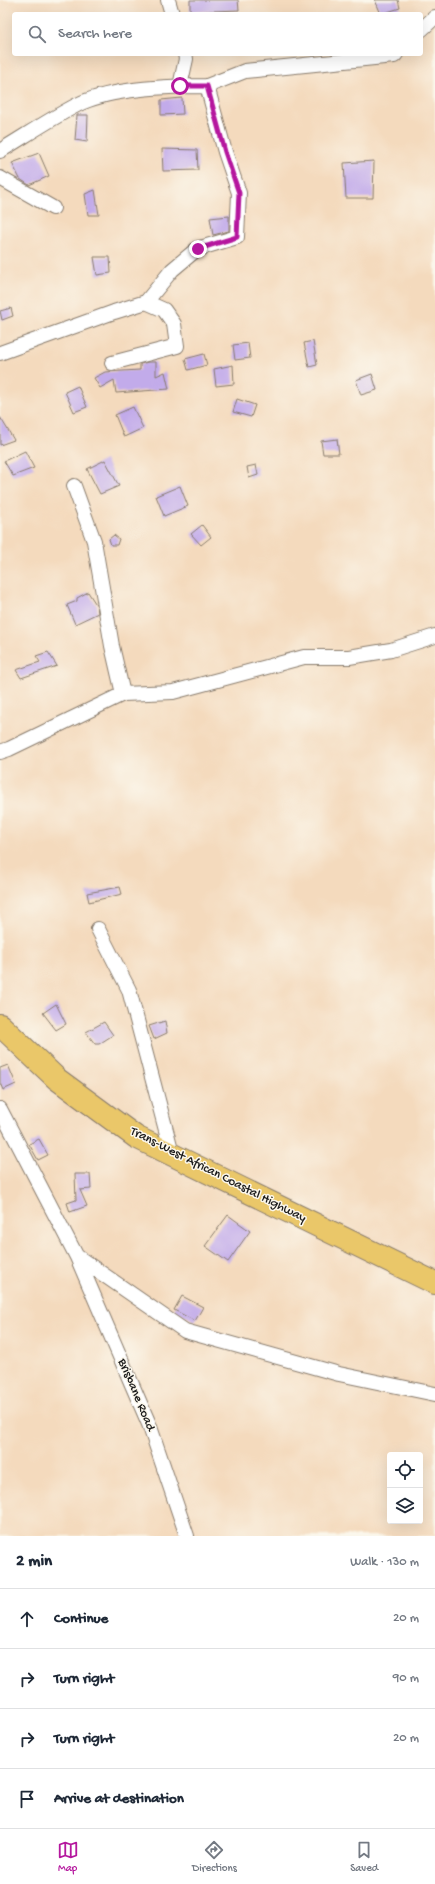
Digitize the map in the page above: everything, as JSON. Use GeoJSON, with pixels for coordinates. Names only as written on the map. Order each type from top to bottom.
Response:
{"type":"FeatureCollection","features":[{"type":"Feature","properties":{"kind":"highway","name":"Trans-West African Coastal Highway"},"geometry":{"type":"LineString","coordinates":[[0,1025],[57,1080],[136,1137],[172,1153],[435,1283]]}},
{"type":"Feature","properties":{"kind":"street"},"geometry":{"type":"LineString","coordinates":[[168,0],[171,12]]}},
{"type":"Feature","properties":{"kind":"street"},"geometry":{"type":"LineString","coordinates":[[423,28],[435,17]]}},
{"type":"Feature","properties":{"kind":"street"},"geometry":{"type":"LineString","coordinates":[[180,86],[185,56]]}},
{"type":"Feature","properties":{"kind":"street"},"geometry":{"type":"LineString","coordinates":[[0,151],[78,105],[112,94],[180,86],[207,86],[245,71],[394,56]]}},
{"type":"Feature","properties":{"kind":"street"},"geometry":{"type":"LineString","coordinates":[[0,352],[146,302],[172,270],[198,249],[237,237],[239,193],[225,152],[207,86]]}},
{"type":"Feature","properties":{"kind":"street"},"geometry":{"type":"LineString","coordinates":[[0,178],[53,208]]}},
{"type":"Feature","properties":{"kind":"street"},"geometry":{"type":"LineString","coordinates":[[112,363],[178,346],[174,324],[164,310],[146,302]]}},
{"type":"Feature","properties":{"kind":"street"},"geometry":{"type":"LineString","coordinates":[[74,486],[94,541],[112,646],[123,694]]}},
{"type":"Feature","properties":{"kind":"street"},"geometry":{"type":"LineString","coordinates":[[0,752],[10,749],[123,694],[173,692],[304,657],[349,657],[391,650],[435,636]]}},
{"type":"Feature","properties":{"kind":"street"},"geometry":{"type":"LineString","coordinates":[[98,929],[129,990],[172,1153]]}},
{"type":"Feature","properties":{"kind":"street","name":"Brisbane Road"},"geometry":{"type":"LineString","coordinates":[[0,1109],[77,1257],[149,1424],[187,1536]]}},
{"type":"Feature","properties":{"kind":"street"},"geometry":{"type":"LineString","coordinates":[[77,1257],[185,1330],[339,1374],[435,1394]]}},
{"type":"Feature","properties":{"kind":"building"},"geometry":{"type":"Polygon","coordinates":[[[190,0],[238,0],[239,10],[190,12],[190,0]]]}},
{"type":"Feature","properties":{"kind":"building"},"geometry":{"type":"Polygon","coordinates":[[[375,0],[398,0],[400,8],[387,12],[380,12],[375,0]]]}},
{"type":"Feature","properties":{"kind":"building"},"geometry":{"type":"Polygon","coordinates":[[[182,98],[183,114],[161,115],[161,100],[182,98]]]}},
{"type":"Feature","properties":{"kind":"building"},"geometry":{"type":"Polygon","coordinates":[[[77,115],[88,115],[87,142],[75,140],[77,115]]]}},
{"type":"Feature","properties":{"kind":"building"},"geometry":{"type":"Polygon","coordinates":[[[162,149],[197,150],[198,170],[163,171],[162,149]]]}},
{"type":"Feature","properties":{"kind":"building"},"geometry":{"type":"Polygon","coordinates":[[[39,153],[49,176],[29,185],[20,179],[12,163],[39,153]]]}},
{"type":"Feature","properties":{"kind":"building"},"geometry":{"type":"Polygon","coordinates":[[[374,161],[373,198],[346,198],[344,163],[374,161]]]}},
{"type":"Feature","properties":{"kind":"building"},"geometry":{"type":"Polygon","coordinates":[[[95,190],[99,215],[88,215],[85,194],[95,190]]]}},
{"type":"Feature","properties":{"kind":"building"},"geometry":{"type":"Polygon","coordinates":[[[229,216],[229,231],[213,235],[210,218],[229,216]]]}},
{"type":"Feature","properties":{"kind":"building"},"geometry":{"type":"Polygon","coordinates":[[[94,257],[110,257],[111,273],[97,275],[94,257]]]}},
{"type":"Feature","properties":{"kind":"building"},"geometry":{"type":"Polygon","coordinates":[[[11,308],[13,316],[2,320],[0,311],[11,308]]]}},
{"type":"Feature","properties":{"kind":"building"},"geometry":{"type":"Polygon","coordinates":[[[313,341],[317,365],[309,367],[304,343],[313,341]]]}},
{"type":"Feature","properties":{"kind":"building"},"geometry":{"type":"Polygon","coordinates":[[[248,343],[250,358],[235,360],[233,345],[248,343]]]}},
{"type":"Feature","properties":{"kind":"building"},"geometry":{"type":"Polygon","coordinates":[[[204,354],[207,365],[188,370],[185,359],[204,354]]]}},
{"type":"Feature","properties":{"kind":"building"},"geometry":{"type":"Polygon","coordinates":[[[156,362],[156,376],[165,372],[169,389],[116,393],[114,380],[100,388],[94,378],[105,372],[140,370],[140,364],[156,362]]]}},
{"type":"Feature","properties":{"kind":"building"},"geometry":{"type":"Polygon","coordinates":[[[233,365],[234,384],[216,386],[214,369],[233,365]]]}},
{"type":"Feature","properties":{"kind":"building"},"geometry":{"type":"Polygon","coordinates":[[[372,374],[377,390],[361,395],[356,380],[372,374]]]}},
{"type":"Feature","properties":{"kind":"building"},"geometry":{"type":"Polygon","coordinates":[[[78,386],[87,407],[74,412],[65,392],[78,386]]]}},
{"type":"Feature","properties":{"kind":"building"},"geometry":{"type":"Polygon","coordinates":[[[237,399],[255,405],[251,417],[233,412],[237,399]]]}},
{"type":"Feature","properties":{"kind":"building"},"geometry":{"type":"Polygon","coordinates":[[[133,407],[143,428],[124,437],[115,415],[133,407]]]}},
{"type":"Feature","properties":{"kind":"building"},"geometry":{"type":"Polygon","coordinates":[[[0,417],[14,440],[0,445],[0,417]]]}},
{"type":"Feature","properties":{"kind":"building"},"geometry":{"type":"Polygon","coordinates":[[[337,439],[339,454],[323,454],[321,441],[337,439]]]}},
{"type":"Feature","properties":{"kind":"building"},"geometry":{"type":"Polygon","coordinates":[[[25,451],[34,468],[13,476],[4,461],[25,451]]]}},
{"type":"Feature","properties":{"kind":"building"},"geometry":{"type":"Polygon","coordinates":[[[105,460],[119,486],[100,494],[87,469],[105,460]]]}},
{"type":"Feature","properties":{"kind":"building"},"geometry":{"type":"Polygon","coordinates":[[[256,465],[258,475],[249,478],[247,467],[256,465]]]}},
{"type":"Feature","properties":{"kind":"building"},"geometry":{"type":"Polygon","coordinates":[[[180,486],[188,506],[164,516],[156,496],[180,486]]]}},
{"type":"Feature","properties":{"kind":"building"},"geometry":{"type":"Polygon","coordinates":[[[202,525],[211,537],[201,545],[191,534],[202,525]]]}},
{"type":"Feature","properties":{"kind":"building"},"geometry":{"type":"Polygon","coordinates":[[[114,535],[119,539],[117,545],[111,545],[109,539],[114,535]]]}},
{"type":"Feature","properties":{"kind":"building"},"geometry":{"type":"Polygon","coordinates":[[[88,592],[97,606],[98,613],[75,624],[67,605],[77,601],[77,598],[88,592]]]}},
{"type":"Feature","properties":{"kind":"building"},"geometry":{"type":"Polygon","coordinates":[[[48,652],[57,666],[21,678],[16,670],[40,662],[36,656],[48,652]]]}},
{"type":"Feature","properties":{"kind":"building"},"geometry":{"type":"Polygon","coordinates":[[[120,887],[122,894],[89,902],[87,893],[120,887]]]}},
{"type":"Feature","properties":{"kind":"building"},"geometry":{"type":"Polygon","coordinates":[[[56,1004],[66,1024],[56,1030],[43,1013],[56,1004]]]}},
{"type":"Feature","properties":{"kind":"building"},"geometry":{"type":"Polygon","coordinates":[[[165,1021],[167,1033],[154,1039],[149,1026],[165,1021]]]}},
{"type":"Feature","properties":{"kind":"building"},"geometry":{"type":"Polygon","coordinates":[[[104,1022],[113,1035],[99,1044],[95,1044],[86,1032],[104,1022]]]}},
{"type":"Feature","properties":{"kind":"building"},"geometry":{"type":"Polygon","coordinates":[[[8,1065],[16,1084],[3,1090],[0,1083],[0,1068],[8,1065]]]}},
{"type":"Feature","properties":{"kind":"building"},"geometry":{"type":"Polygon","coordinates":[[[39,1139],[48,1155],[38,1160],[29,1144],[39,1139]]]}},
{"type":"Feature","properties":{"kind":"building"},"geometry":{"type":"Polygon","coordinates":[[[75,1174],[90,1174],[91,1189],[80,1190],[87,1206],[70,1212],[67,1203],[76,1200],[75,1174]]]}},
{"type":"Feature","properties":{"kind":"building"},"geometry":{"type":"Polygon","coordinates":[[[228,1215],[250,1231],[228,1262],[205,1246],[228,1215]]]}},
{"type":"Feature","properties":{"kind":"building"},"geometry":{"type":"Polygon","coordinates":[[[182,1296],[203,1307],[195,1321],[174,1310],[182,1296]]]}},
{"type":"Feature","properties":{"kind":"route"},"geometry":{"type":"LineString","coordinates":[[180,86],[207,86],[225,152],[239,193],[237,237],[198,249]]}}]}
